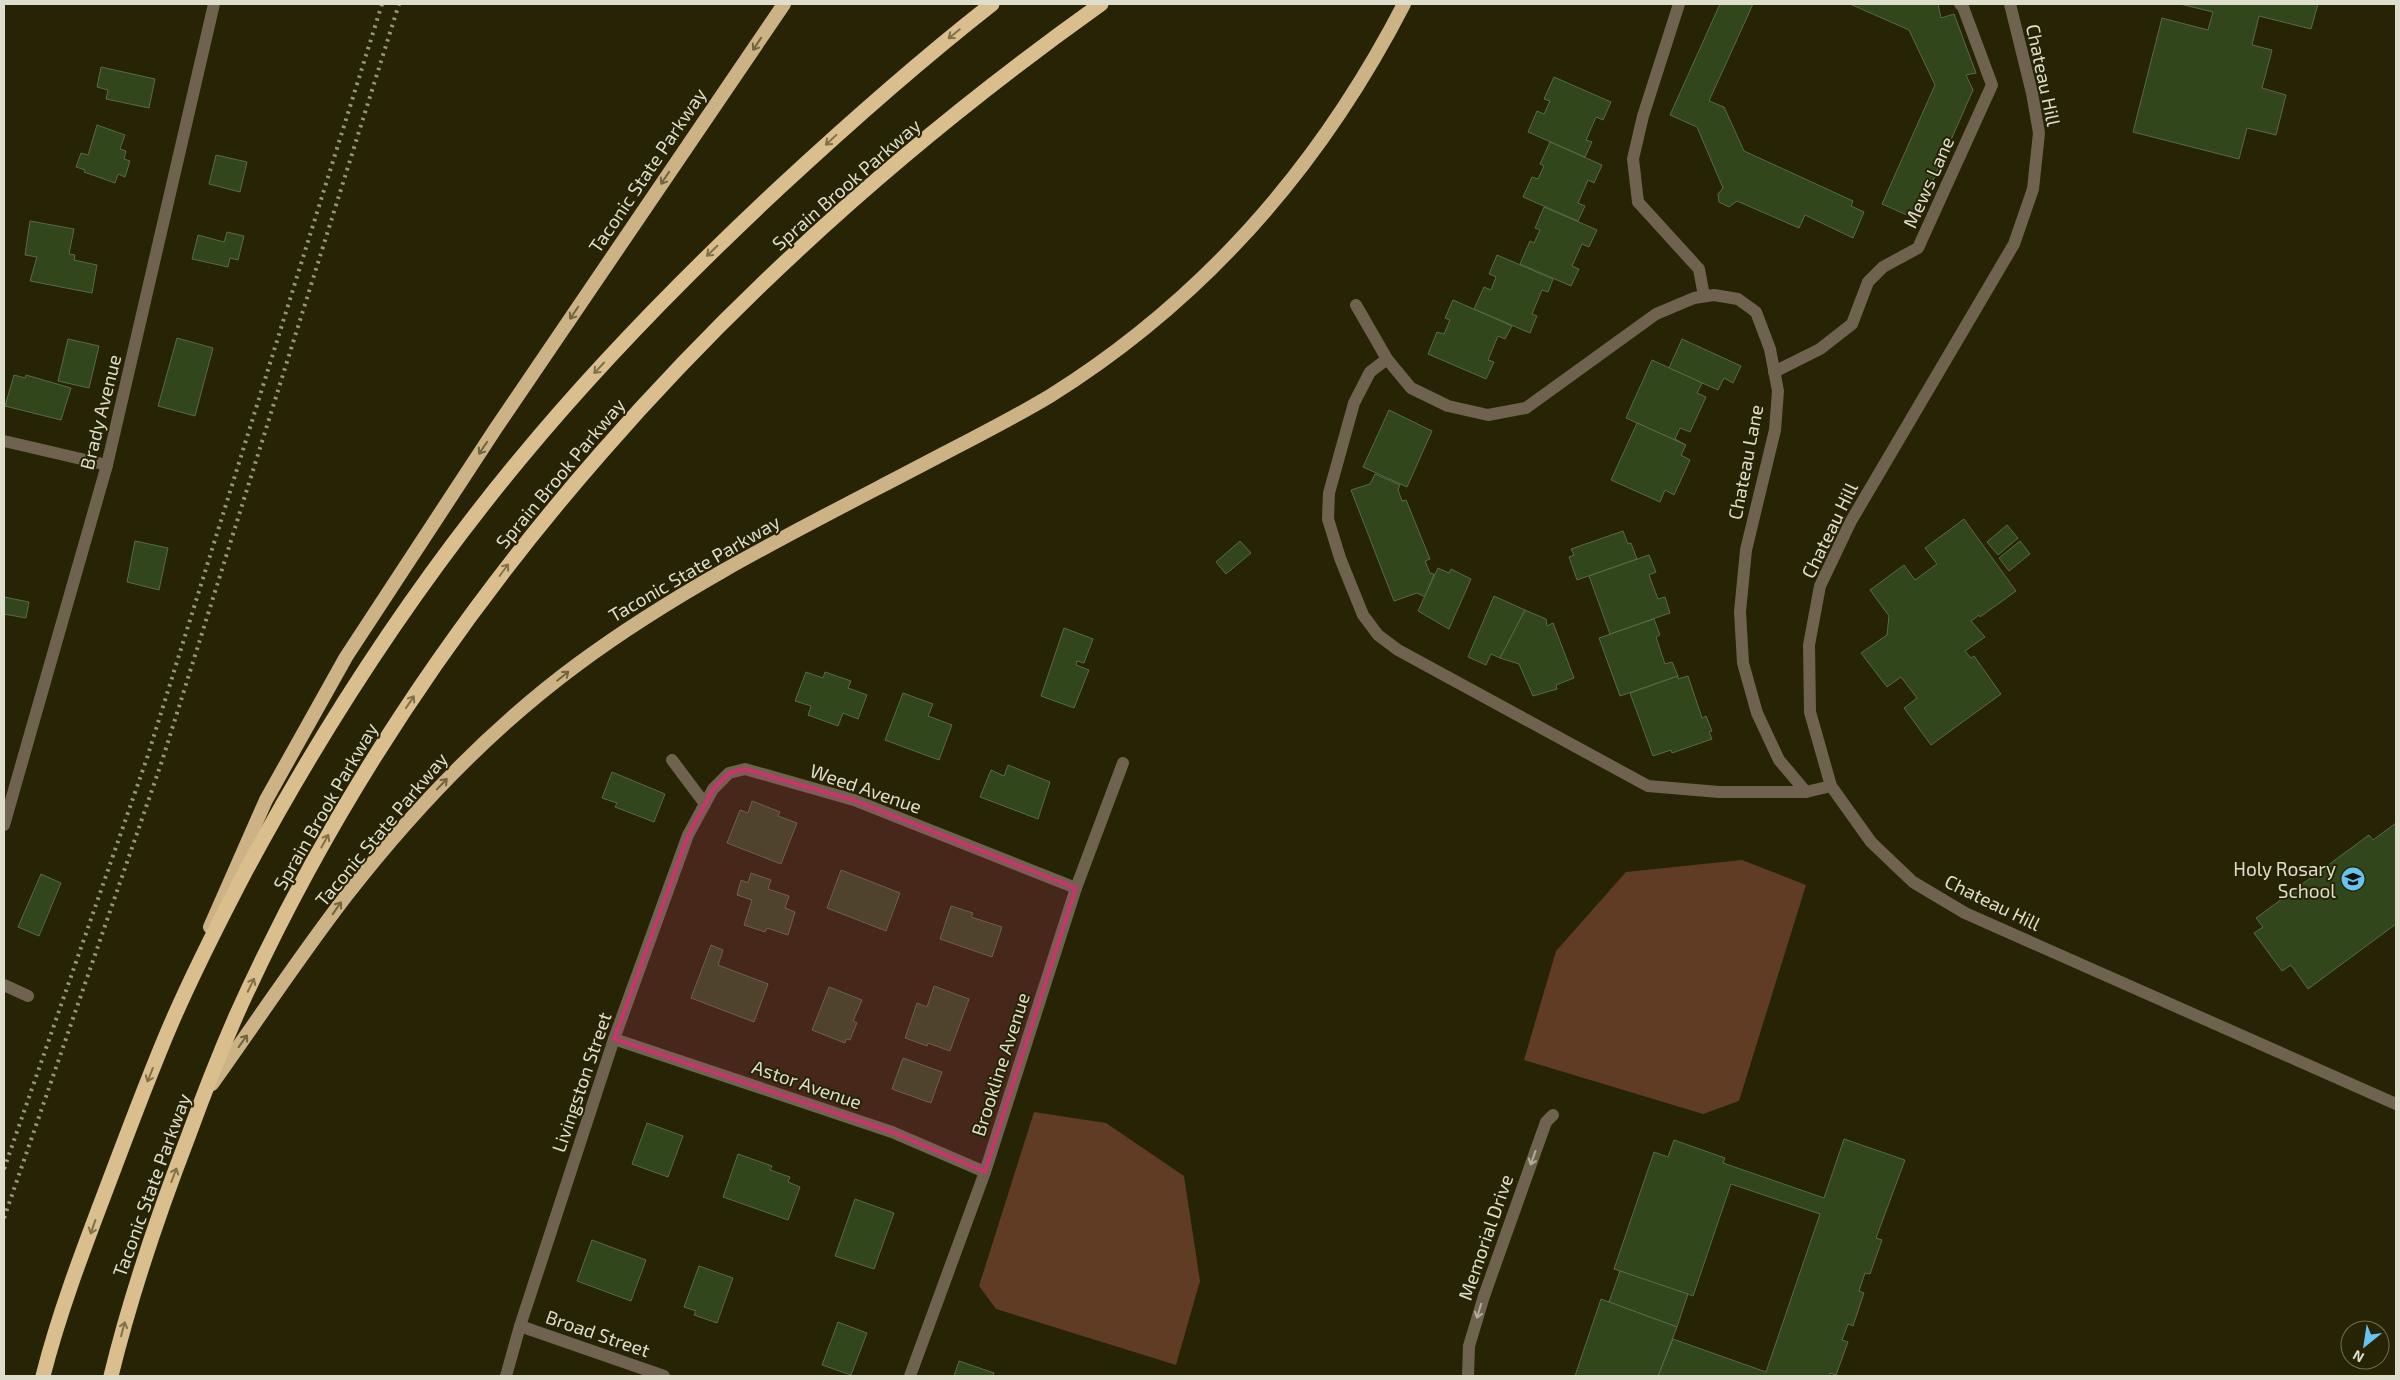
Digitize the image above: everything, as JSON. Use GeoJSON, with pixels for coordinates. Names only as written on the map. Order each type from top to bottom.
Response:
{"type":"FeatureCollection","features":[{"type":"Feature","properties":{"kind":"highway","name":"Taconic State Parkway"},"geometry":{"type":"LineString","coordinates":[[43,1376],[98,1212],[168,1030],[244,846],[288,757],[337,672],[496,428],[784,4]]}},
{"type":"Feature","properties":{"kind":"highway","name":"Sprain Brook Parkway"},"geometry":{"type":"LineString","coordinates":[[168,1030],[236,891],[312,755],[405,609],[492,493],[585,384],[653,310],[716,248],[877,98],[992,4]]}},
{"type":"Feature","properties":{"kind":"highway","name":"Sprain Brook Parkway"},"geometry":{"type":"LineString","coordinates":[[204,1094],[236,1017],[269,947],[320,849],[355,789],[407,707],[458,632],[546,516],[654,394],[782,266],[930,136],[1101,4]]}},
{"type":"Feature","properties":{"kind":"highway","name":"Taconic State Parkway"},"geometry":{"type":"LineString","coordinates":[[111,1376],[146,1252],[204,1094],[344,899],[369,867],[433,794],[503,725],[576,665],[661,607],[1049,396],[1135,336],[1201,279],[1287,187],[1324,138],[1359,85],[1404,4]]}},
{"type":"Feature","properties":{"kind":"street","name":"Brady Avenue"},"geometry":{"type":"LineString","coordinates":[[4,825],[107,465],[214,4]]}},
{"type":"Feature","properties":{"kind":"street"},"geometry":{"type":"LineString","coordinates":[[1679,4],[1643,116],[1633,159],[1638,202],[1699,268],[1704,296]]}},
{"type":"Feature","properties":{"kind":"street","name":"Mews Lane"},"geometry":{"type":"LineString","coordinates":[[1774,372],[1820,349],[1852,324],[1868,282],[1884,267],[1918,248],[1992,85],[1964,7],[1960,4]]}},
{"type":"Feature","properties":{"kind":"street","name":"Chateau Hill"},"geometry":{"type":"LineString","coordinates":[[2010,4],[2032,93],[2039,133],[2033,189],[2014,244],[1851,522],[1820,586],[1809,645],[1810,712],[1831,786],[1871,842],[1913,882],[1965,913],[2396,1104]]}},
{"type":"Feature","properties":{"kind":"street","name":"Chateau Lane"},"geometry":{"type":"LineString","coordinates":[[1356,305],[1387,359],[1411,388],[1448,406],[1488,415],[1526,408],[1656,314],[1694,298],[1714,295],[1738,300],[1756,312],[1770,349],[1778,391],[1774,430],[1746,550],[1740,612],[1743,663],[1757,713],[1780,760],[1806,792]]}},
{"type":"Feature","properties":{"kind":"street"},"geometry":{"type":"LineString","coordinates":[[1387,359],[1370,372],[1354,403],[1329,493],[1328,519],[1340,558],[1363,615],[1378,635],[1398,650],[1648,786],[1719,792],[1806,792],[1831,786]]}},
{"type":"Feature","properties":{"kind":"street"},"geometry":{"type":"LineString","coordinates":[[4,441],[107,465]]}},
{"type":"Feature","properties":{"kind":"street"},"geometry":{"type":"LineString","coordinates":[[672,760],[705,804]]}},
{"type":"Feature","properties":{"kind":"street","name":"Brookline Avenue"},"geometry":{"type":"LineString","coordinates":[[910,1376],[985,1172],[1076,888],[1123,763]]}},
{"type":"Feature","properties":{"kind":"street","name":"Weed Avenue"},"geometry":{"type":"LineString","coordinates":[[705,804],[713,789],[730,773],[745,769],[854,800],[1076,888]]}},
{"type":"Feature","properties":{"kind":"street","name":"Livingston Street"},"geometry":{"type":"LineString","coordinates":[[506,1376],[520,1326],[614,1040],[688,835],[705,804]]}},
{"type":"Feature","properties":{"kind":"street"},"geometry":{"type":"LineString","coordinates":[[4,985],[28,996]]}},
{"type":"Feature","properties":{"kind":"street","name":"Astor Avenue"},"geometry":{"type":"LineString","coordinates":[[614,1040],[892,1132],[985,1172]]}},
{"type":"Feature","properties":{"kind":"street","name":"Memorial Drive"},"geometry":{"type":"LineString","coordinates":[[1468,1376],[1469,1346],[1484,1296],[1546,1122],[1553,1115]]}},
{"type":"Feature","properties":{"kind":"street","name":"Broad Street"},"geometry":{"type":"LineString","coordinates":[[520,1326],[664,1376]]}},
{"type":"Feature","properties":{"kind":"highlighted area"},"geometry":{"type":"Polygon","coordinates":[[[745,769],[854,800],[1076,888],[985,1172],[892,1132],[614,1039],[688,835],[713,789],[729,773],[745,769]]]}},
{"type":"Feature","properties":{"kind":"shaded area"},"geometry":{"type":"Polygon","coordinates":[[[1742,860],[1806,885],[1739,1101],[1703,1114],[1524,1060],[1556,951],[1626,872],[1742,860]]]}},
{"type":"Feature","properties":{"kind":"shaded area"},"geometry":{"type":"Polygon","coordinates":[[[1034,1112],[1106,1123],[1184,1176],[1200,1281],[1176,1365],[996,1309],[979,1286],[1034,1112]]]}},
{"type":"Feature","properties":{"kind":"building"},"geometry":{"type":"Polygon","coordinates":[[[1720,4],[1753,4],[1709,101],[1724,107],[1744,151],[1853,201],[1851,206],[1864,212],[1853,238],[1805,215],[1799,228],[1737,201],[1729,207],[1719,202],[1718,194],[1723,188],[1697,127],[1670,115],[1720,4]]]}},
{"type":"Feature","properties":{"kind":"building"},"geometry":{"type":"Polygon","coordinates":[[[1850,4],[1938,4],[1941,18],[1954,14],[1976,73],[1966,75],[1973,90],[1916,219],[1882,204],[1935,85],[1909,30],[1850,4]]]}},
{"type":"Feature","properties":{"kind":"building"},"geometry":{"type":"Polygon","coordinates":[[[2180,4],[2318,4],[2311,29],[2259,16],[2252,45],[2272,50],[2262,88],[2286,95],[2276,135],[2247,128],[2239,159],[2133,132],[2162,18],[2208,30],[2213,12],[2180,4]]]}},
{"type":"Feature","properties":{"kind":"building"},"geometry":{"type":"Polygon","coordinates":[[[101,67],[155,79],[149,108],[106,99],[108,90],[97,87],[101,67]]]}},
{"type":"Feature","properties":{"kind":"building"},"geometry":{"type":"Polygon","coordinates":[[[1554,77],[1611,102],[1603,120],[1596,117],[1586,140],[1592,142],[1585,157],[1528,132],[1537,111],[1544,114],[1550,101],[1544,99],[1554,77]]]}},
{"type":"Feature","properties":{"kind":"building"},"geometry":{"type":"Polygon","coordinates":[[[97,125],[125,135],[120,149],[126,151],[124,159],[130,161],[125,177],[118,174],[115,183],[84,172],[85,170],[76,167],[81,153],[88,155],[97,125]]]}},
{"type":"Feature","properties":{"kind":"building"},"geometry":{"type":"Polygon","coordinates":[[[1550,142],[1602,165],[1594,183],[1588,180],[1578,203],[1585,206],[1578,221],[1523,197],[1532,177],[1538,179],[1544,166],[1540,164],[1550,142]]]}},
{"type":"Feature","properties":{"kind":"building"},"geometry":{"type":"Polygon","coordinates":[[[216,155],[247,162],[240,192],[209,184],[216,155]]]}},
{"type":"Feature","properties":{"kind":"building"},"geometry":{"type":"Polygon","coordinates":[[[1544,207],[1597,230],[1589,247],[1582,244],[1572,266],[1579,269],[1571,286],[1520,264],[1530,241],[1534,243],[1540,230],[1535,228],[1544,207]]]}},
{"type":"Feature","properties":{"kind":"building"},"geometry":{"type":"Polygon","coordinates":[[[30,221],[74,229],[69,254],[75,255],[74,260],[97,265],[92,293],[30,281],[37,257],[25,255],[30,221]]]}},
{"type":"Feature","properties":{"kind":"building"},"geometry":{"type":"Polygon","coordinates":[[[227,232],[244,236],[238,260],[230,258],[228,267],[192,259],[198,235],[224,242],[227,232]]]}},
{"type":"Feature","properties":{"kind":"building"},"geometry":{"type":"Polygon","coordinates":[[[1497,255],[1553,279],[1548,292],[1542,290],[1532,314],[1537,316],[1530,333],[1474,309],[1484,287],[1491,290],[1496,277],[1489,274],[1497,255]]]}},
{"type":"Feature","properties":{"kind":"building"},"geometry":{"type":"Polygon","coordinates":[[[1453,300],[1512,326],[1505,339],[1498,336],[1488,360],[1494,362],[1486,379],[1428,354],[1437,332],[1444,334],[1450,320],[1445,318],[1453,300]]]}},
{"type":"Feature","properties":{"kind":"building"},"geometry":{"type":"Polygon","coordinates":[[[177,338],[213,348],[195,416],[158,406],[177,338]]]}},
{"type":"Feature","properties":{"kind":"building"},"geometry":{"type":"Polygon","coordinates":[[[68,339],[99,346],[89,388],[58,381],[68,339]]]}},
{"type":"Feature","properties":{"kind":"building"},"geometry":{"type":"Polygon","coordinates":[[[1682,339],[1741,366],[1733,383],[1724,378],[1718,390],[1669,368],[1682,339]]]}},
{"type":"Feature","properties":{"kind":"building"},"geometry":{"type":"Polygon","coordinates":[[[1652,360],[1702,383],[1697,393],[1706,397],[1690,432],[1680,428],[1675,439],[1686,445],[1626,418],[1652,360]]]}},
{"type":"Feature","properties":{"kind":"building"},"geometry":{"type":"Polygon","coordinates":[[[14,375],[25,378],[26,375],[71,388],[61,420],[5,406],[14,375]]]}},
{"type":"Feature","properties":{"kind":"building"},"geometry":{"type":"Polygon","coordinates":[[[1389,410],[1432,431],[1407,487],[1363,467],[1389,410]]]}},
{"type":"Feature","properties":{"kind":"building"},"geometry":{"type":"Polygon","coordinates":[[[1637,423],[1686,445],[1681,455],[1690,460],[1674,495],[1665,490],[1660,502],[1611,480],[1637,423]]]}},
{"type":"Feature","properties":{"kind":"building"},"geometry":{"type":"Polygon","coordinates":[[[1375,474],[1400,485],[1398,490],[1402,501],[1406,500],[1430,559],[1425,561],[1430,573],[1434,574],[1425,597],[1417,593],[1394,601],[1351,490],[1370,484],[1375,474]]]}},
{"type":"Feature","properties":{"kind":"building"},"geometry":{"type":"Polygon","coordinates":[[[1964,519],[2016,591],[1980,617],[1979,615],[1971,621],[1985,637],[1965,651],[1971,658],[1974,656],[2001,694],[1931,745],[1904,708],[1917,698],[1901,677],[1887,687],[1861,653],[1887,635],[1889,616],[1870,590],[1904,565],[1915,580],[1937,564],[1925,548],[1964,519]]]}},
{"type":"Feature","properties":{"kind":"building"},"geometry":{"type":"Polygon","coordinates":[[[2007,525],[2018,538],[1998,555],[1987,542],[2007,525]]]}},
{"type":"Feature","properties":{"kind":"building"},"geometry":{"type":"Polygon","coordinates":[[[1623,531],[1628,544],[1631,543],[1637,559],[1577,580],[1569,557],[1574,555],[1571,549],[1623,531]]]}},
{"type":"Feature","properties":{"kind":"building"},"geometry":{"type":"Polygon","coordinates":[[[135,541],[168,548],[159,590],[127,582],[135,541]]]}},
{"type":"Feature","properties":{"kind":"building"},"geometry":{"type":"Polygon","coordinates":[[[1240,541],[1251,553],[1226,574],[1216,562],[1240,541]]]}},
{"type":"Feature","properties":{"kind":"building"},"geometry":{"type":"Polygon","coordinates":[[[2020,541],[2030,554],[2009,571],[1999,558],[2020,541]]]}},
{"type":"Feature","properties":{"kind":"building"},"geometry":{"type":"Polygon","coordinates":[[[1649,555],[1656,572],[1649,575],[1658,599],[1665,597],[1670,613],[1610,634],[1589,576],[1649,555]]]}},
{"type":"Feature","properties":{"kind":"building"},"geometry":{"type":"Polygon","coordinates":[[[1438,568],[1449,573],[1451,569],[1471,579],[1449,629],[1418,611],[1438,568]]]}},
{"type":"Feature","properties":{"kind":"building"},"geometry":{"type":"Polygon","coordinates":[[[1494,596],[1525,610],[1500,658],[1491,654],[1486,665],[1468,657],[1494,596]]]}},
{"type":"Feature","properties":{"kind":"building"},"geometry":{"type":"Polygon","coordinates":[[[4,597],[29,602],[26,618],[4,614],[4,597]]]}},
{"type":"Feature","properties":{"kind":"building"},"geometry":{"type":"Polygon","coordinates":[[[1525,610],[1546,619],[1547,626],[1553,623],[1574,678],[1556,685],[1557,689],[1533,696],[1519,664],[1500,658],[1525,610]]]}},
{"type":"Feature","properties":{"kind":"building"},"geometry":{"type":"Polygon","coordinates":[[[1654,619],[1660,635],[1656,637],[1665,664],[1672,662],[1678,676],[1620,696],[1599,638],[1654,619]]]}},
{"type":"Feature","properties":{"kind":"building"},"geometry":{"type":"Polygon","coordinates":[[[1064,628],[1093,639],[1084,663],[1077,661],[1076,665],[1089,670],[1074,708],[1041,696],[1064,628]]]}},
{"type":"Feature","properties":{"kind":"building"},"geometry":{"type":"Polygon","coordinates":[[[806,672],[823,678],[825,672],[851,681],[848,688],[867,695],[858,719],[843,713],[838,726],[808,715],[811,706],[795,701],[806,672]]]}},
{"type":"Feature","properties":{"kind":"building"},"geometry":{"type":"Polygon","coordinates":[[[1678,676],[1678,679],[1688,676],[1702,718],[1706,716],[1712,731],[1709,732],[1712,739],[1672,753],[1671,750],[1653,756],[1630,693],[1678,676]]]}},
{"type":"Feature","properties":{"kind":"building"},"geometry":{"type":"Polygon","coordinates":[[[903,693],[933,704],[928,716],[952,725],[939,760],[885,740],[903,693]]]}},
{"type":"Feature","properties":{"kind":"building"},"geometry":{"type":"Polygon","coordinates":[[[1008,765],[1050,782],[1038,819],[980,797],[991,770],[1004,776],[1008,765]]]}},
{"type":"Feature","properties":{"kind":"building"},"geometry":{"type":"Polygon","coordinates":[[[612,772],[665,794],[654,822],[615,807],[617,803],[602,798],[612,772]]]}},
{"type":"Feature","properties":{"kind":"building"},"geometry":{"type":"Polygon","coordinates":[[[752,801],[780,812],[778,816],[797,823],[781,864],[727,843],[740,810],[748,813],[752,801]]]}},
{"type":"Feature","properties":{"kind":"building","name":"Holy Rosary School"},"geometry":{"type":"Polygon","coordinates":[[[2396,823],[2396,924],[2308,989],[2291,965],[2282,971],[2254,933],[2263,927],[2256,918],[2369,835],[2373,840],[2396,823]]]}},
{"type":"Feature","properties":{"kind":"building"},"geometry":{"type":"Polygon","coordinates":[[[841,870],[900,893],[886,931],[827,908],[841,870]]]}},
{"type":"Feature","properties":{"kind":"building"},"geometry":{"type":"Polygon","coordinates":[[[751,873],[771,880],[768,889],[789,896],[785,908],[795,912],[788,935],[767,928],[765,932],[744,925],[752,900],[737,895],[741,880],[748,883],[751,873]]]}},
{"type":"Feature","properties":{"kind":"building"},"geometry":{"type":"Polygon","coordinates":[[[41,874],[61,883],[39,936],[18,927],[41,874]]]}},
{"type":"Feature","properties":{"kind":"building"},"geometry":{"type":"Polygon","coordinates":[[[951,906],[973,913],[971,917],[1002,927],[992,957],[940,939],[951,906]]]}},
{"type":"Feature","properties":{"kind":"building"},"geometry":{"type":"Polygon","coordinates":[[[711,945],[723,950],[718,965],[768,984],[754,1022],[691,998],[711,945]]]}},
{"type":"Feature","properties":{"kind":"building"},"geometry":{"type":"Polygon","coordinates":[[[934,986],[969,999],[950,1051],[928,1043],[927,1046],[905,1038],[917,1003],[927,1007],[934,986]]]}},
{"type":"Feature","properties":{"kind":"building"},"geometry":{"type":"Polygon","coordinates":[[[829,987],[862,1000],[853,1021],[857,1023],[850,1040],[846,1039],[845,1043],[812,1030],[829,987]]]}},
{"type":"Feature","properties":{"kind":"building"},"geometry":{"type":"Polygon","coordinates":[[[903,1058],[942,1072],[931,1103],[892,1089],[903,1058]]]}},
{"type":"Feature","properties":{"kind":"building"},"geometry":{"type":"Polygon","coordinates":[[[647,1123],[683,1136],[668,1177],[632,1164],[647,1123]]]}},
{"type":"Feature","properties":{"kind":"building"},"geometry":{"type":"Polygon","coordinates":[[[1844,1139],[1905,1160],[1876,1238],[1882,1240],[1870,1274],[1865,1273],[1859,1291],[1864,1293],[1853,1326],[1848,1324],[1842,1340],[1848,1342],[1836,1375],[1830,1373],[1829,1376],[1658,1376],[1673,1339],[1766,1372],[1820,1214],[1731,1184],[1693,1296],[1614,1269],[1654,1152],[1668,1157],[1674,1140],[1725,1158],[1723,1163],[1824,1198],[1844,1139]]]}},
{"type":"Feature","properties":{"kind":"building"},"geometry":{"type":"Polygon","coordinates":[[[738,1154],[772,1166],[770,1170],[790,1177],[788,1182],[800,1187],[788,1220],[723,1197],[738,1154]]]}},
{"type":"Feature","properties":{"kind":"building"},"geometry":{"type":"Polygon","coordinates":[[[855,1199],[894,1213],[874,1269],[835,1256],[855,1199]]]}},
{"type":"Feature","properties":{"kind":"building"},"geometry":{"type":"Polygon","coordinates":[[[592,1240],[646,1260],[631,1301],[577,1281],[592,1240]]]}},
{"type":"Feature","properties":{"kind":"building"},"geometry":{"type":"Polygon","coordinates":[[[699,1266],[733,1278],[717,1323],[694,1315],[696,1311],[684,1307],[699,1266]]]}},
{"type":"Feature","properties":{"kind":"building"},"geometry":{"type":"Polygon","coordinates":[[[1620,1271],[1688,1294],[1677,1327],[1609,1302],[1620,1271]]]}},
{"type":"Feature","properties":{"kind":"building"},"geometry":{"type":"Polygon","coordinates":[[[1601,1299],[1677,1327],[1658,1376],[1575,1376],[1601,1299]]]}},
{"type":"Feature","properties":{"kind":"building"},"geometry":{"type":"Polygon","coordinates":[[[838,1322],[867,1333],[851,1375],[822,1365],[838,1322]]]}},
{"type":"Feature","properties":{"kind":"building"},"geometry":{"type":"Polygon","coordinates":[[[959,1361],[994,1373],[993,1376],[954,1376],[959,1361]]]}},
{"type":"Feature","properties":{"kind":"railway"},"geometry":{"type":"LineString","coordinates":[[4,1169],[147,758],[382,4]]}},
{"type":"Feature","properties":{"kind":"railway"},"geometry":{"type":"LineString","coordinates":[[4,1218],[162,761],[399,4]]}},
{"type":"Feature","properties":{"kind":"place","name":"Holy Rosary School"},"geometry":{"type":"Point","coordinates":[2353,879]}}]}
